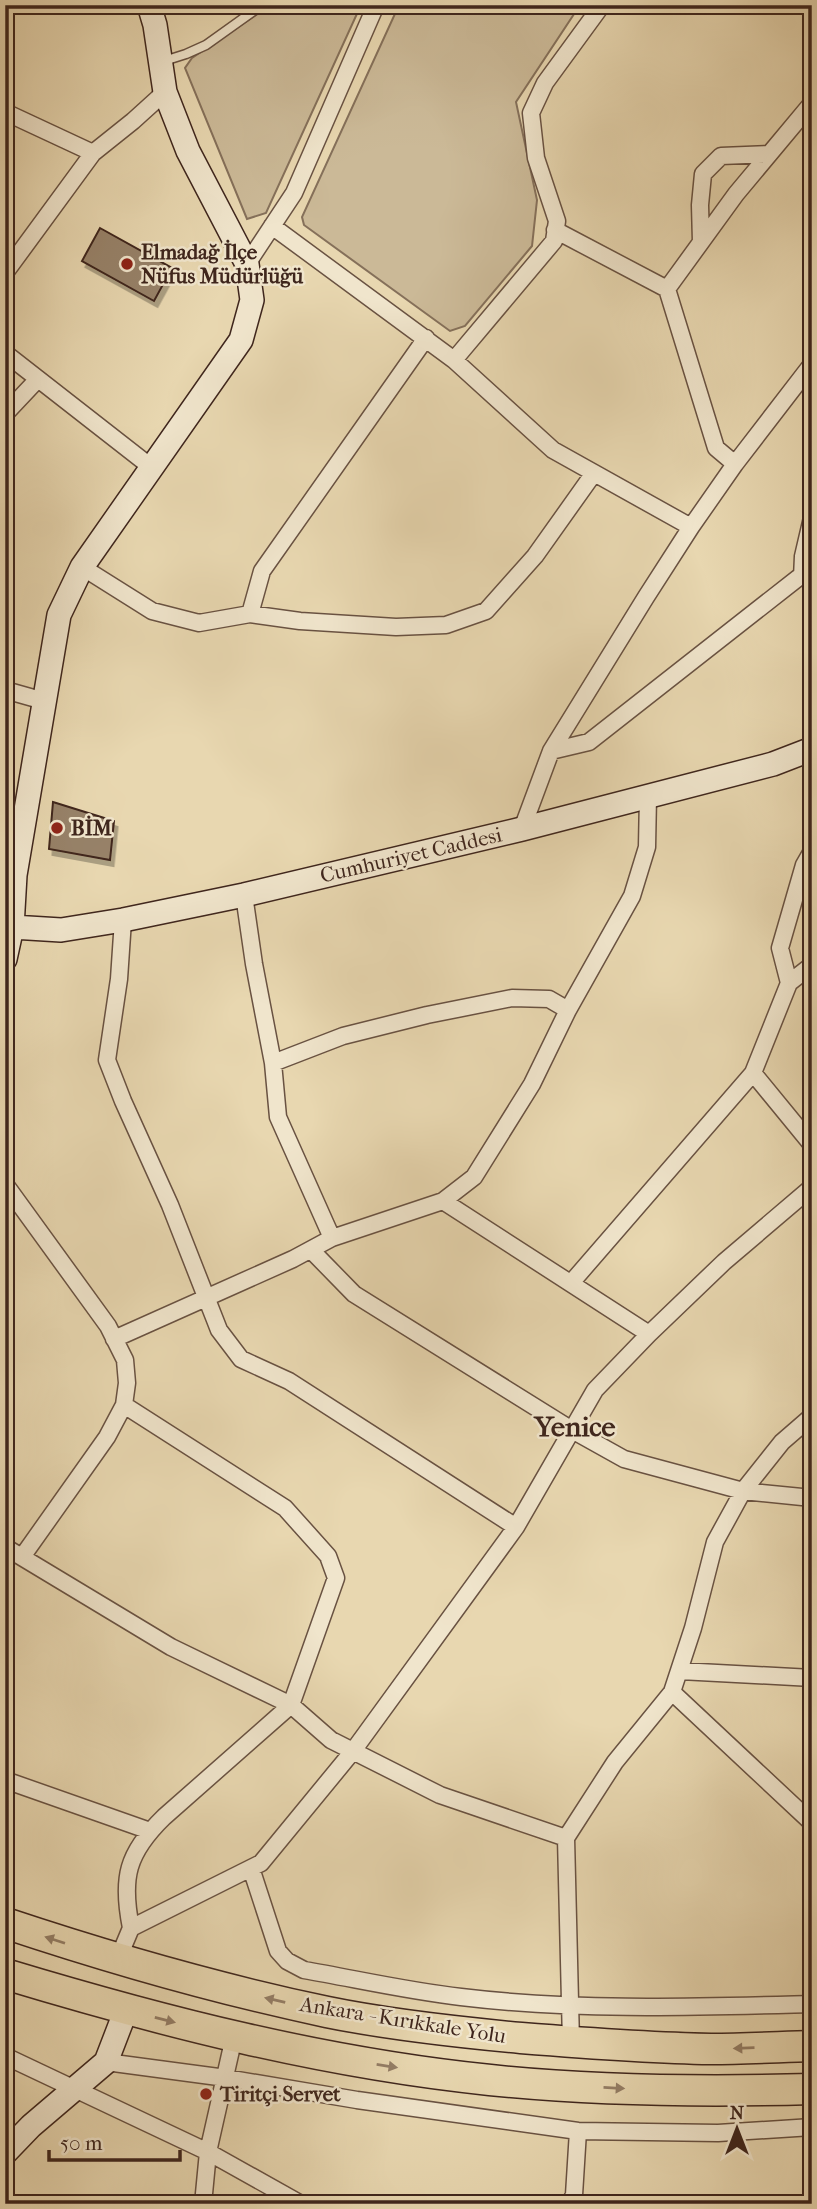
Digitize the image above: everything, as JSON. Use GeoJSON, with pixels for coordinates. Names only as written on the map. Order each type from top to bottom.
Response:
{"type":"FeatureCollection","features":[{"type":"Feature","properties":{"kind":"highway","name":"Ankara - Kırıkkale Yolu"},"geometry":{"type":"LineString","coordinates":[[5,1923],[118,1959],[338,2014],[466,2033],[571,2042],[713,2049],[812,2046]]}},
{"type":"Feature","properties":{"kind":"highway"},"geometry":{"type":"LineString","coordinates":[[5,1973],[126,2010],[233,2037],[403,2069],[491,2080],[715,2092],[812,2089]]}},
{"type":"Feature","properties":{"kind":"street"},"geometry":{"type":"LineString","coordinates":[[5,959],[15,875],[59,615],[82,567],[241,340],[252,300],[247,264],[188,152],[165,92],[155,25],[149,5]]}},
{"type":"Feature","properties":{"kind":"street"},"geometry":{"type":"LineString","coordinates":[[247,264],[294,193],[376,5]]}},
{"type":"Feature","properties":{"kind":"street"},"geometry":{"type":"LineString","coordinates":[[454,359],[554,241],[557,221],[536,158],[531,113],[545,83],[602,5]]}},
{"type":"Feature","properties":{"kind":"street"},"geometry":{"type":"LineString","coordinates":[[5,273],[93,153],[165,92]]}},
{"type":"Feature","properties":{"kind":"street"},"geometry":{"type":"LineString","coordinates":[[667,289],[736,194],[812,103]]}},
{"type":"Feature","properties":{"kind":"street"},"geometry":{"type":"LineString","coordinates":[[5,112],[93,153]]}},
{"type":"Feature","properties":{"kind":"street"},"geometry":{"type":"LineString","coordinates":[[701,242],[699,205],[703,174],[720,156],[769,154]]}},
{"type":"Feature","properties":{"kind":"street"},"geometry":{"type":"LineString","coordinates":[[272,226],[454,359],[553,450],[691,527]]}},
{"type":"Feature","properties":{"kind":"street"},"geometry":{"type":"LineString","coordinates":[[555,230],[667,289],[716,448],[735,464]]}},
{"type":"Feature","properties":{"kind":"street"},"geometry":{"type":"LineString","coordinates":[[250,614],[262,571],[426,338]]}},
{"type":"Feature","properties":{"kind":"street"},"geometry":{"type":"LineString","coordinates":[[5,353],[151,467]]}},
{"type":"Feature","properties":{"kind":"street"},"geometry":{"type":"LineString","coordinates":[[522,829],[551,751],[691,527],[735,464],[806,386],[812,364]]}},
{"type":"Feature","properties":{"kind":"street"},"geometry":{"type":"LineString","coordinates":[[5,414],[38,379]]}},
{"type":"Feature","properties":{"kind":"street"},"geometry":{"type":"LineString","coordinates":[[82,567],[152,611],[199,623],[250,614],[300,621],[396,627],[446,625],[486,611],[535,556],[594,473]]}},
{"type":"Feature","properties":{"kind":"street"},"geometry":{"type":"LineString","coordinates":[[551,751],[589,742],[805,575]]}},
{"type":"Feature","properties":{"kind":"street"},"geometry":{"type":"LineString","coordinates":[[5,690],[44,701]]}},
{"type":"Feature","properties":{"kind":"street","name":"Cumhuriyet Caddesi"},"geometry":{"type":"LineString","coordinates":[[9,926],[61,930],[244,895],[522,829],[773,764],[812,749]]}},
{"type":"Feature","properties":{"kind":"street"},"geometry":{"type":"LineString","coordinates":[[114,1339],[332,1238],[443,1201],[474,1177],[532,1084],[568,1010],[632,896],[647,847],[648,796]]}},
{"type":"Feature","properties":{"kind":"street"},"geometry":{"type":"LineString","coordinates":[[789,983],[780,948],[804,865],[812,851]]}},
{"type":"Feature","properties":{"kind":"street"},"geometry":{"type":"LineString","coordinates":[[244,895],[273,1063],[278,1117],[332,1238]]}},
{"type":"Feature","properties":{"kind":"street"},"geometry":{"type":"LineString","coordinates":[[123,920],[107,1060],[219,1330],[241,1359],[289,1381],[516,1527]]}},
{"type":"Feature","properties":{"kind":"street"},"geometry":{"type":"LineString","coordinates":[[571,1283],[753,1073],[789,983],[812,965]]}},
{"type":"Feature","properties":{"kind":"street"},"geometry":{"type":"LineString","coordinates":[[273,1063],[343,1037],[427,1015],[512,998],[549,999],[568,1010]]}},
{"type":"Feature","properties":{"kind":"street"},"geometry":{"type":"LineString","coordinates":[[753,1073],[812,1145]]}},
{"type":"Feature","properties":{"kind":"street"},"geometry":{"type":"LineString","coordinates":[[5,1184],[108,1326],[125,1360],[127,1382],[124,1405],[107,1437],[22,1557]]}},
{"type":"Feature","properties":{"kind":"street"},"geometry":{"type":"LineString","coordinates":[[131,1928],[261,1863],[353,1751],[516,1527],[595,1390],[724,1262],[812,1187]]}},
{"type":"Feature","properties":{"kind":"street"},"geometry":{"type":"LineString","coordinates":[[443,1201],[649,1334]]}},
{"type":"Feature","properties":{"kind":"street"},"geometry":{"type":"LineString","coordinates":[[311,1250],[354,1294],[624,1460],[743,1491],[812,1497]]}},
{"type":"Feature","properties":{"kind":"street"},"geometry":{"type":"LineString","coordinates":[[118,1959],[131,1928],[125,1898],[132,1859],[150,1831],[291,1705],[336,1578],[328,1556],[285,1508],[124,1405]]}},
{"type":"Feature","properties":{"kind":"street"},"geometry":{"type":"LineString","coordinates":[[571,2042],[566,1838],[615,1762],[672,1692],[715,1542],[743,1491],[782,1442],[812,1416]]}},
{"type":"Feature","properties":{"kind":"street"},"geometry":{"type":"LineString","coordinates":[[5,1547],[171,1647],[291,1705],[331,1740],[440,1795],[566,1838]]}},
{"type":"Feature","properties":{"kind":"street"},"geometry":{"type":"LineString","coordinates":[[680,1671],[812,1678]]}},
{"type":"Feature","properties":{"kind":"street"},"geometry":{"type":"LineString","coordinates":[[672,1692],[812,1823]]}},
{"type":"Feature","properties":{"kind":"street"},"geometry":{"type":"LineString","coordinates":[[5,1780],[150,1831]]}},
{"type":"Feature","properties":{"kind":"street"},"geometry":{"type":"LineString","coordinates":[[251,1868],[278,1951],[287,1961],[304,1970],[461,1997],[570,2005],[654,2008],[812,2004]]}},
{"type":"Feature","properties":{"kind":"street"},"geometry":{"type":"LineString","coordinates":[[5,2153],[106,2062],[126,2010]]}},
{"type":"Feature","properties":{"kind":"street"},"geometry":{"type":"LineString","coordinates":[[203,2204],[208,2152],[233,2037]]}},
{"type":"Feature","properties":{"kind":"street"},"geometry":{"type":"LineString","coordinates":[[5,2056],[208,2152],[301,2204]]}},
{"type":"Feature","properties":{"kind":"street"},"geometry":{"type":"LineString","coordinates":[[106,2062],[578,2131],[718,2133],[812,2127]]}},
{"type":"Feature","properties":{"kind":"street"},"geometry":{"type":"LineString","coordinates":[[569,2204],[573,2195],[578,2131]]}},
{"type":"Feature","properties":{"kind":"lane"},"geometry":{"type":"LineString","coordinates":[[161,62],[205,46],[262,5]]}},
{"type":"Feature","properties":{"kind":"lane"},"geometry":{"type":"LineString","coordinates":[[805,575],[799,556],[812,500]]}},
{"type":"Feature","properties":{"kind":"shaded area"},"geometry":{"type":"Polygon","coordinates":[[[271,5],[361,5],[266,213],[247,219],[185,68],[192,58],[271,5]]]}},
{"type":"Feature","properties":{"kind":"shaded area"},"geometry":{"type":"Polygon","coordinates":[[[399,5],[580,5],[516,102],[537,200],[532,246],[465,326],[450,331],[304,225],[302,217],[399,5]]]}},
{"type":"Feature","properties":{"kind":"building","name":"Elmadağ İlçe Nüfus Müdürlüğü"},"geometry":{"type":"Polygon","coordinates":[[[100,228],[172,268],[154,301],[82,261],[100,228]]]}},
{"type":"Feature","properties":{"kind":"building"},"geometry":{"type":"Polygon","coordinates":[[[53,802],[114,821],[110,860],[49,849],[53,802]]]}},
{"type":"Feature","properties":{"kind":"place","name":"Elmadağ İlçe Nüfus Müdürlüğü"},"geometry":{"type":"Point","coordinates":[127,264]}},
{"type":"Feature","properties":{"kind":"place","name":"BİM"},"geometry":{"type":"Point","coordinates":[57,828]}},
{"type":"Feature","properties":{"kind":"place","name":"Tiritçi Servet"},"geometry":{"type":"Point","coordinates":[206,2094]}},
{"type":"Feature","properties":{"kind":"district","name":"Yenice"},"geometry":{"type":"Point","coordinates":[575,1426]}}]}
